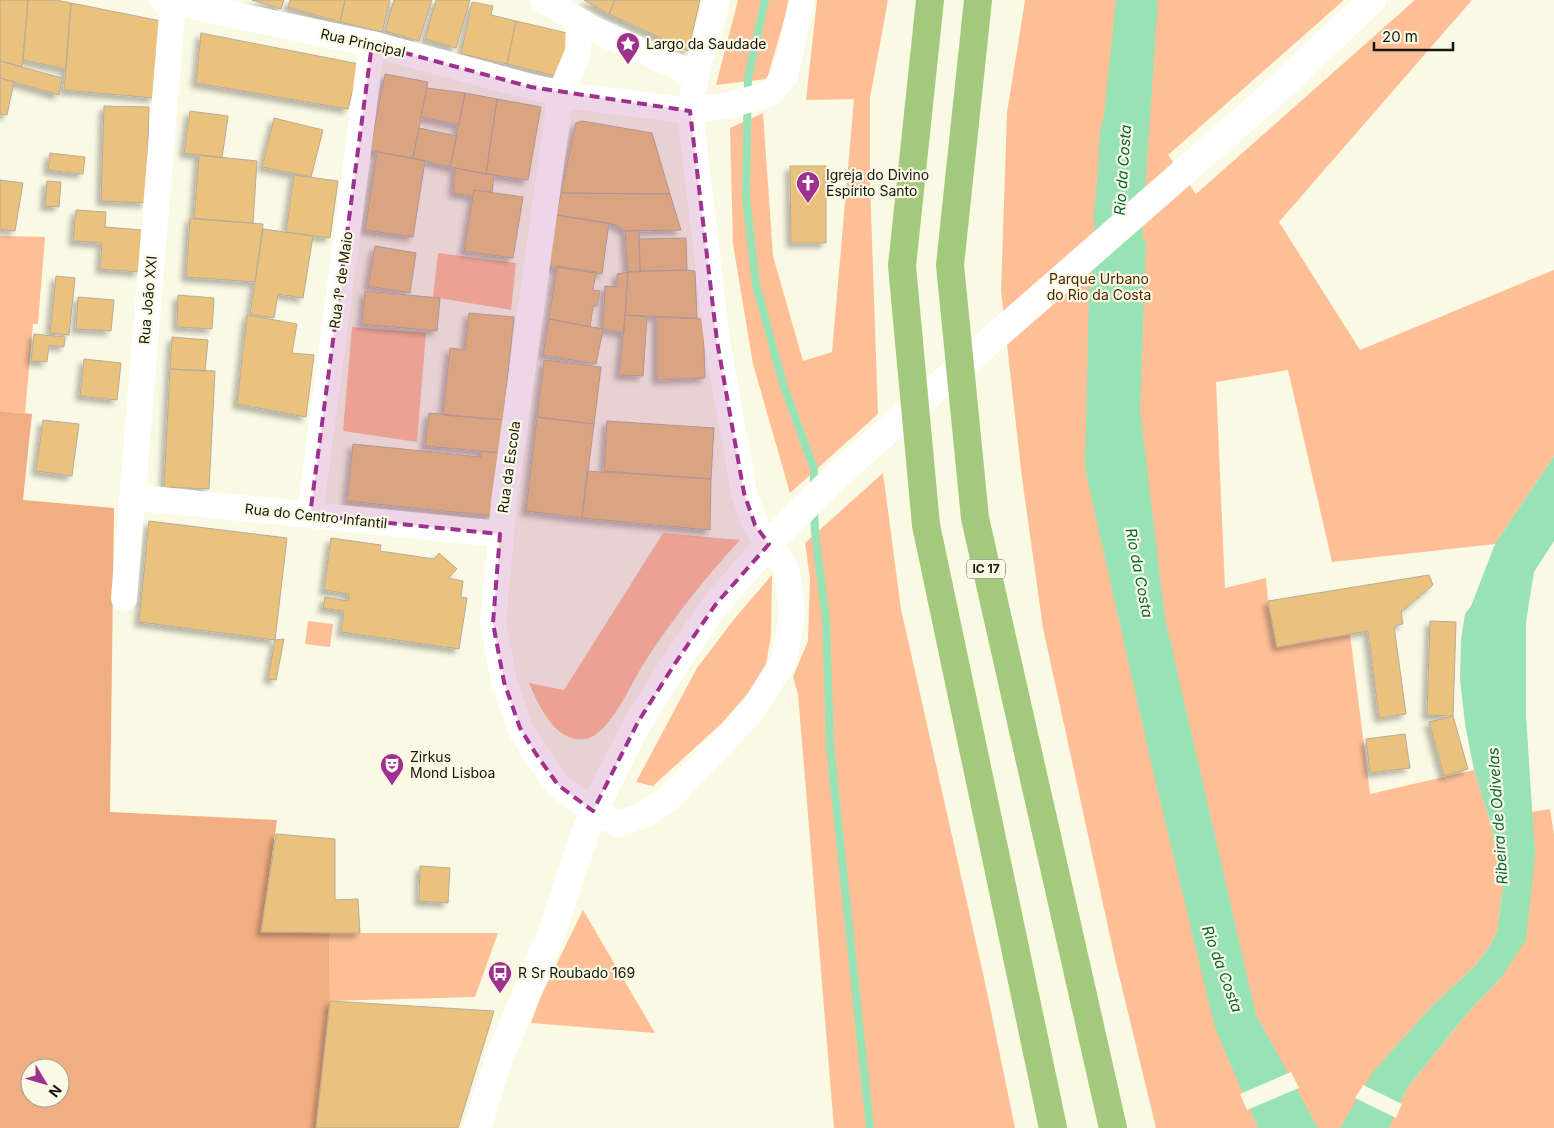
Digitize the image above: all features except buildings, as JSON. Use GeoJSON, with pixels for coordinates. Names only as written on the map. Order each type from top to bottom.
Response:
{"type":"FeatureCollection","features":[{"type":"Feature","properties":{"kind":"highway"},"geometry":{"type":"LineString","coordinates":[[930,0],[902,266],[926,525],[1053,1128]]}},
{"type":"Feature","properties":{"kind":"highway","name":"IC 17"},"geometry":{"type":"LineString","coordinates":[[978,0],[950,265],[974,518],[1112,1128]]}},
{"type":"Feature","properties":{"kind":"street"},"geometry":{"type":"LineString","coordinates":[[544,0],[593,29],[696,75]]}},
{"type":"Feature","properties":{"kind":"street","name":"Rua da Escola"},"geometry":{"type":"LineString","coordinates":[[579,21],[578,52],[561,92],[500,534],[493,623],[504,682],[520,728],[536,754],[558,785],[593,811],[618,824],[644,815],[669,798],[752,711],[784,660],[792,614],[788,577],[784,564],[756,525],[744,493],[717,341],[690,111],[696,75],[717,0]]}},
{"type":"Feature","properties":{"kind":"street","name":"Rua Principal"},"geometry":{"type":"LineString","coordinates":[[168,1],[372,44],[531,87],[573,96],[690,111],[728,105],[770,94],[785,76],[802,0]]}},
{"type":"Feature","properties":{"kind":"street"},"geometry":{"type":"LineString","coordinates":[[477,1128],[500,1056],[550,937],[593,811],[638,722],[716,604],[767,546],[838,474],[1262,103],[1372,0]]}},
{"type":"Feature","properties":{"kind":"street","name":"Rua João XXI"},"geometry":{"type":"LineString","coordinates":[[124,598],[168,1]]}},
{"type":"Feature","properties":{"kind":"street","name":"Rua 1º de Maio"},"geometry":{"type":"LineString","coordinates":[[310,515],[372,44]]}},
{"type":"Feature","properties":{"kind":"street","name":"Rua do Centro Infantil"},"geometry":{"type":"LineString","coordinates":[[132,497],[500,534]]}},
{"type":"Feature","properties":{"kind":"highlighted area"},"geometry":{"type":"Polygon","coordinates":[[[372,44],[531,87],[690,111],[717,341],[744,493],[755,525],[769,544],[716,604],[676,662],[638,722],[593,811],[558,785],[536,754],[520,728],[504,682],[493,623],[500,534],[310,515],[372,44]]]}},
{"type":"Feature","properties":{"kind":"green space"},"geometry":{"type":"Polygon","coordinates":[[[738,0],[790,0],[767,79],[716,85],[738,0]]]}},
{"type":"Feature","properties":{"kind":"green space"},"geometry":{"type":"Polygon","coordinates":[[[817,0],[888,0],[870,98],[870,183],[878,414],[790,493],[753,364],[733,244],[730,128],[763,113],[773,256],[803,361],[832,352],[854,99],[806,100],[817,0]]]}},
{"type":"Feature","properties":{"kind":"green space","name":"Parque Urbano do Rio da Costa"},"geometry":{"type":"Polygon","coordinates":[[[1025,0],[1344,0],[1168,155],[1196,194],[1415,0],[1472,0],[1279,222],[1360,350],[1554,270],[1554,456],[1495,544],[1332,562],[1288,370],[1216,382],[1225,588],[1266,578],[1268,601],[1277,647],[1350,634],[1370,794],[1474,770],[1490,821],[1503,887],[1497,932],[1489,947],[1474,967],[1431,1007],[1377,1068],[1403,1097],[1407,1088],[1469,1011],[1501,978],[1535,854],[1532,812],[1550,809],[1554,835],[1554,1128],[1156,1128],[1115,959],[1043,628],[1022,478],[1001,291],[1007,113],[1025,0]]]}},
{"type":"Feature","properties":{"kind":"green space"},"geometry":{"type":"Polygon","coordinates":[[[0,236],[45,237],[38,324],[33,324],[25,413],[0,411],[0,236]]]}},
{"type":"Feature","properties":{"kind":"green space"},"geometry":{"type":"Polygon","coordinates":[[[438,253],[516,263],[511,310],[433,297],[438,253]]]}},
{"type":"Feature","properties":{"kind":"green space"},"geometry":{"type":"Polygon","coordinates":[[[352,327],[426,333],[417,442],[343,431],[352,327]]]}},
{"type":"Feature","properties":{"kind":"green space"},"geometry":{"type":"Polygon","coordinates":[[[883,473],[901,609],[986,987],[1015,1128],[834,1128],[798,694],[793,677],[808,641],[810,578],[805,543],[883,473]]]}},
{"type":"Feature","properties":{"kind":"green space"},"geometry":{"type":"Polygon","coordinates":[[[663,533],[740,540],[702,583],[668,628],[604,728],[584,739],[574,739],[564,735],[549,720],[537,701],[529,683],[564,690],[663,533]]]}},
{"type":"Feature","properties":{"kind":"green space"},"geometry":{"type":"Polygon","coordinates":[[[772,575],[771,635],[765,671],[721,724],[653,786],[636,782],[697,668],[735,618],[772,575]]]}},
{"type":"Feature","properties":{"kind":"green space"},"geometry":{"type":"Polygon","coordinates":[[[308,621],[333,624],[330,647],[305,644],[308,621]]]}},
{"type":"Feature","properties":{"kind":"green space"},"geometry":{"type":"Polygon","coordinates":[[[583,910],[655,1033],[531,1023],[541,996],[583,910]]]}},
{"type":"Feature","properties":{"kind":"green space"},"geometry":{"type":"Polygon","coordinates":[[[329,933],[498,933],[475,997],[330,1001],[329,933]]]}},
{"type":"Feature","properties":{"kind":"shaded area"},"geometry":{"type":"Polygon","coordinates":[[[0,411],[32,414],[23,500],[114,508],[110,812],[277,820],[261,932],[329,933],[330,1001],[316,1128],[0,1128],[0,411]]]}},
{"type":"Feature","properties":{"kind":"water"},"geometry":{"type":"Polygon","coordinates":[[[1116,0],[1158,0],[1146,175],[1093,222],[1116,0]]]}},
{"type":"Feature","properties":{"kind":"water"},"geometry":{"type":"Polygon","coordinates":[[[1146,238],[1140,410],[1165,618],[1256,1015],[1318,1128],[1258,1128],[1215,1028],[1152,767],[1085,469],[1089,290],[1146,238]]]}},
{"type":"Feature","properties":{"kind":"water","name":"Ribeira de Odivelas"},"geometry":{"type":"Polygon","coordinates":[[[1554,456],[1554,541],[1534,572],[1526,622],[1526,716],[1535,854],[1526,940],[1501,978],[1469,1011],[1407,1088],[1389,1128],[1340,1128],[1373,1072],[1431,1007],[1474,967],[1489,947],[1497,932],[1503,887],[1490,821],[1474,770],[1465,724],[1460,680],[1461,640],[1465,614],[1471,606],[1495,544],[1554,456]]]}},
{"type":"Feature","properties":{"kind":"pier"},"geometry":{"type":"Polygon","coordinates":[[[1291,1072],[1299,1088],[1247,1110],[1240,1094],[1291,1072]]]}},
{"type":"Feature","properties":{"kind":"pier"},"geometry":{"type":"Polygon","coordinates":[[[1363,1085],[1402,1104],[1396,1118],[1355,1098],[1363,1085]]]}},
{"type":"Feature","properties":{"kind":"waterway"},"geometry":{"type":"LineString","coordinates":[[765,0],[748,78],[746,198],[756,285],[783,384],[814,469],[814,489]]}},
{"type":"Feature","properties":{"kind":"waterway","name":"Rio da Costa"},"geometry":{"type":"LineString","coordinates":[[1115,331],[1115,294],[1124,133]]}},
{"type":"Feature","properties":{"kind":"waterway"},"geometry":{"type":"LineString","coordinates":[[814,508],[815,533],[826,620],[830,745],[870,1128]]}},
{"type":"Feature","properties":{"kind":"place","name":"Largo da Saudade"},"geometry":{"type":"Point","coordinates":[628,65]}},
{"type":"Feature","properties":{"kind":"place","name":"Igreja do Divino Espírito Santo"},"geometry":{"type":"Point","coordinates":[808,204]}},
{"type":"Feature","properties":{"kind":"place","name":"Zirkus Mond Lisboa"},"geometry":{"type":"Point","coordinates":[392,786]}},
{"type":"Feature","properties":{"kind":"place","name":"R Sr Roubado 169"},"geometry":{"type":"Point","coordinates":[500,994]}}]}
